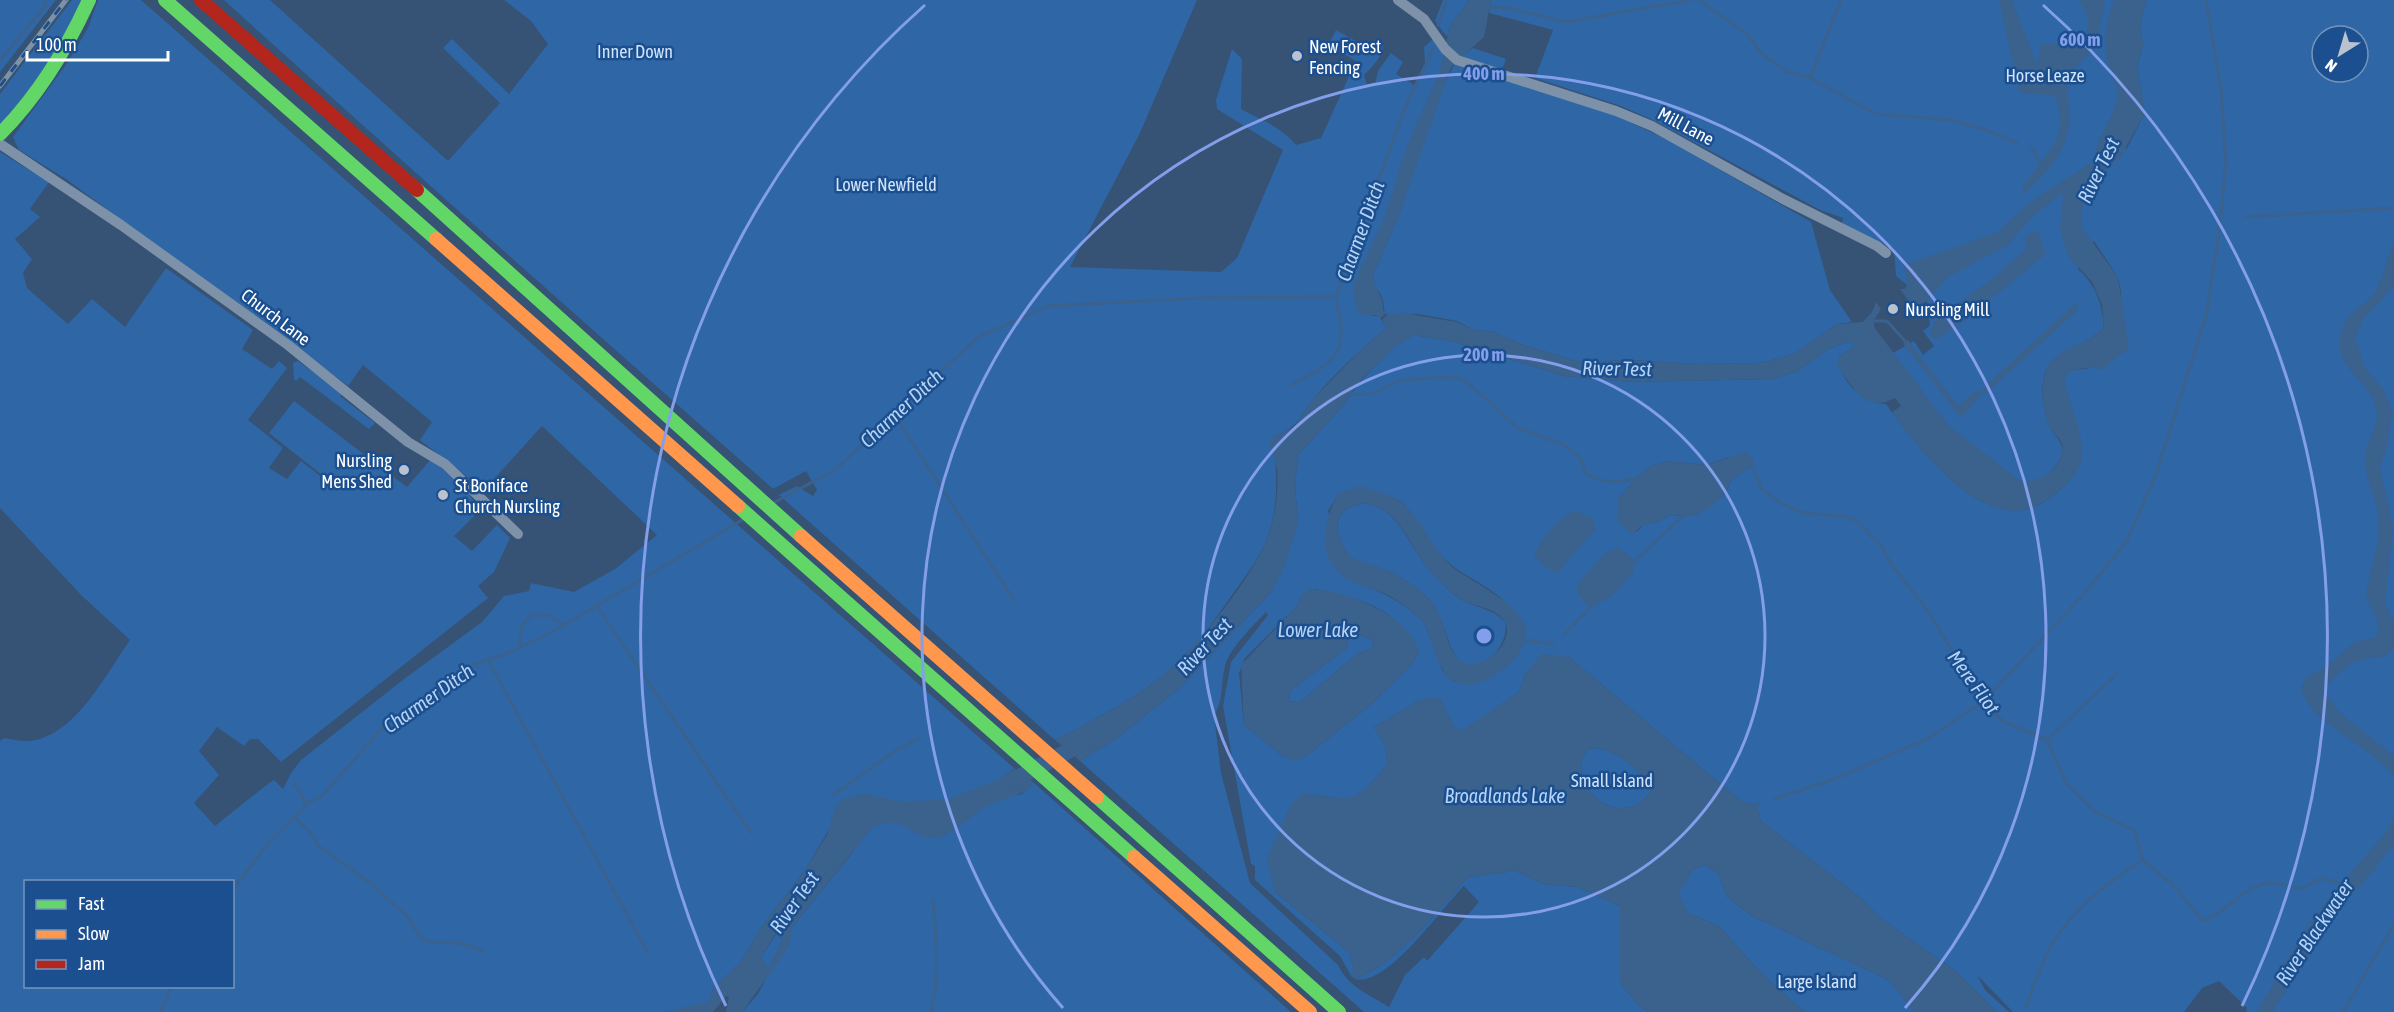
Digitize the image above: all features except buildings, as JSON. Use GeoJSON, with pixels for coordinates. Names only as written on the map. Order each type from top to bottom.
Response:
{"type":"FeatureCollection","features":[{"type":"Feature","properties":{"kind":"main road"},"geometry":{"type":"LineString","coordinates":[[0,134],[36,92],[58,60],[89,0]]}},
{"type":"Feature","properties":{"kind":"main road"},"geometry":{"type":"LineString","coordinates":[[165,0],[1308,1010]]}},
{"type":"Feature","properties":{"kind":"main road"},"geometry":{"type":"LineString","coordinates":[[201,0],[427,198],[743,484],[1339,1012]]}},
{"type":"Feature","properties":{"kind":"street","name":"Mill Lane"},"geometry":{"type":"LineString","coordinates":[[1398,0],[1424,19],[1445,50],[1457,60],[1616,111],[1652,126],[1783,199],[1877,246],[1886,253]]}},
{"type":"Feature","properties":{"kind":"street","name":"Church Lane"},"geometry":{"type":"LineString","coordinates":[[0,144],[121,225],[288,345],[408,442],[445,464],[518,534]]}},
{"type":"Feature","properties":{"kind":"green space"},"geometry":{"type":"Polygon","coordinates":[[[0,0],[56,0],[0,72],[0,0]]]}},
{"type":"Feature","properties":{"kind":"green space"},"geometry":{"type":"Polygon","coordinates":[[[72,0],[83,0],[56,50],[25,97],[0,125],[0,94],[72,0]]]}},
{"type":"Feature","properties":{"kind":"green space"},"geometry":{"type":"Polygon","coordinates":[[[98,0],[141,0],[1014,768],[999,780],[1017,795],[1022,794],[1033,782],[1291,1012],[742,1012],[758,994],[792,927],[854,851],[833,823],[805,870],[761,928],[740,963],[714,987],[709,1002],[704,1005],[663,1012],[0,1012],[0,741],[4,738],[27,741],[44,738],[59,729],[87,703],[130,640],[81,595],[0,508],[0,152],[49,182],[30,209],[40,217],[15,239],[32,259],[23,273],[27,288],[68,324],[92,299],[125,327],[166,268],[253,330],[242,349],[272,369],[279,361],[287,368],[248,420],[283,448],[269,468],[287,479],[301,461],[320,476],[322,475],[269,433],[294,401],[407,487],[431,459],[460,484],[481,509],[454,536],[472,551],[497,525],[510,538],[494,572],[478,586],[488,598],[281,762],[258,739],[250,739],[244,746],[217,727],[199,751],[219,775],[194,803],[215,826],[274,780],[283,789],[301,760],[404,679],[482,622],[504,596],[529,591],[531,583],[574,592],[615,569],[657,535],[542,426],[484,490],[420,440],[432,422],[363,365],[348,386],[66,179],[19,150],[13,137],[68,62],[88,28],[98,0]]]}},
{"type":"Feature","properties":{"kind":"green space"},"geometry":{"type":"Polygon","coordinates":[[[224,0],[270,0],[448,161],[500,103],[443,48],[452,39],[509,94],[548,44],[531,21],[504,0],[1197,0],[1140,133],[1070,267],[1221,272],[1237,258],[1283,150],[1217,109],[1216,100],[1232,49],[1242,59],[1241,109],[1278,129],[1296,145],[1321,138],[1356,61],[1328,45],[1336,30],[1370,49],[1376,39],[1383,42],[1380,56],[1364,75],[1367,85],[1375,84],[1378,71],[1391,53],[1403,62],[1396,74],[1414,85],[1425,63],[1424,47],[1433,39],[1450,58],[1374,251],[1372,316],[1379,316],[1386,328],[1332,379],[1294,425],[1273,437],[1276,474],[1274,512],[1268,536],[1258,558],[1210,625],[1172,668],[1123,703],[1055,740],[779,495],[797,486],[813,496],[817,490],[806,471],[773,489],[224,0]]]}},
{"type":"Feature","properties":{"kind":"green space"},"geometry":{"type":"Polygon","coordinates":[[[1443,0],[1469,0],[1450,26],[1447,37],[1435,21],[1443,0]]]}},
{"type":"Feature","properties":{"kind":"green space","name":"Horse Leaze"},"geometry":{"type":"Polygon","coordinates":[[[1491,0],[2126,0],[2126,150],[2145,113],[2137,67],[2143,44],[2140,27],[2146,0],[2394,0],[2394,1012],[2246,1012],[2247,1008],[2219,981],[2202,988],[2184,1012],[2013,1012],[1977,975],[1985,990],[2009,1012],[1997,1012],[1957,972],[1883,920],[1861,898],[1761,821],[1756,805],[1742,802],[1569,657],[1526,672],[1519,692],[1463,731],[1454,727],[1440,699],[1422,699],[1374,727],[1385,745],[1388,764],[1365,790],[1348,800],[1325,796],[1274,891],[1350,953],[1354,972],[1351,976],[1340,956],[1255,880],[1255,866],[1251,864],[1223,706],[1231,662],[1268,615],[1266,612],[1235,647],[1225,666],[1220,703],[1214,715],[1221,773],[1250,883],[1338,965],[1354,985],[1389,1007],[1405,975],[1424,957],[1427,961],[1479,902],[1464,886],[1398,959],[1368,978],[1355,979],[1372,971],[1403,948],[1468,877],[1515,871],[1544,884],[1578,887],[1620,906],[1620,982],[1638,1005],[1648,1012],[1364,1012],[1080,761],[1116,739],[1181,687],[1272,591],[1298,524],[1295,486],[1298,455],[1341,408],[1360,382],[1395,346],[1414,335],[1451,341],[1564,376],[1631,382],[1772,379],[1798,371],[1828,349],[1850,341],[1854,347],[1839,356],[1847,382],[1869,400],[1886,404],[1927,456],[1963,489],[1982,501],[2002,509],[2023,510],[2040,504],[2066,485],[2065,376],[2070,371],[2096,367],[2121,309],[2118,277],[2094,241],[2078,269],[2097,295],[2104,327],[2098,333],[2058,356],[2051,362],[2044,377],[2043,400],[2046,416],[2062,446],[2060,459],[2032,489],[1986,479],[1893,353],[1914,341],[1923,355],[1934,346],[1923,331],[1930,325],[1927,301],[1896,276],[1894,249],[1842,224],[1843,218],[1820,210],[1655,121],[1621,106],[1535,78],[1553,30],[1489,13],[1491,0]],[[1729,457],[1707,465],[1666,461],[1652,466],[1636,478],[1618,499],[1637,532],[1643,525],[1658,522],[1668,516],[1695,515],[1711,506],[1725,494],[1732,479],[1752,466],[1729,457]],[[1339,493],[1328,511],[1358,584],[1377,591],[1411,610],[1425,624],[1442,670],[1454,682],[1517,656],[1525,640],[1509,607],[1490,590],[1448,562],[1435,548],[1405,505],[1392,497],[1377,494],[1339,493]],[[1315,589],[1301,596],[1297,606],[1245,658],[1239,673],[1244,725],[1284,757],[1305,757],[1369,706],[1412,664],[1419,652],[1402,628],[1382,610],[1364,602],[1315,589]]]}},
{"type":"Feature","properties":{"kind":"green space"},"geometry":{"type":"Polygon","coordinates":[[[1473,48],[1506,59],[1502,70],[1460,57],[1473,48]]]}},
{"type":"Feature","properties":{"kind":"green space"},"geometry":{"type":"Polygon","coordinates":[[[1456,61],[1617,116],[1668,140],[1811,222],[1830,290],[1852,322],[1837,324],[1795,353],[1777,359],[1759,363],[1696,364],[1631,360],[1579,362],[1520,344],[1494,332],[1474,330],[1457,321],[1418,314],[1387,315],[1382,296],[1374,284],[1373,275],[1399,215],[1440,93],[1456,61]]]}},
{"type":"Feature","properties":{"kind":"green space"},"geometry":{"type":"Polygon","coordinates":[[[298,361],[342,393],[340,396],[375,423],[369,429],[300,377],[294,380],[293,363],[298,361]]]}},
{"type":"Feature","properties":{"kind":"green space"},"geometry":{"type":"Polygon","coordinates":[[[1363,503],[1376,506],[1395,520],[1422,561],[1455,595],[1491,612],[1505,622],[1504,639],[1488,660],[1472,665],[1463,663],[1454,652],[1439,615],[1429,599],[1402,578],[1357,561],[1346,551],[1339,536],[1338,521],[1346,509],[1363,503]]]}},
{"type":"Feature","properties":{"kind":"green space"},"geometry":{"type":"Polygon","coordinates":[[[1356,633],[1372,640],[1374,647],[1357,654],[1300,702],[1288,701],[1291,690],[1346,649],[1349,638],[1356,633]]]}},
{"type":"Feature","properties":{"kind":"green space","name":"Small Island"},"geometry":{"type":"Polygon","coordinates":[[[1596,748],[1626,761],[1650,784],[1650,792],[1638,804],[1624,808],[1610,806],[1588,789],[1582,776],[1582,762],[1588,749],[1596,748]]]}},
{"type":"Feature","properties":{"kind":"green space","name":"Large Island"},"geometry":{"type":"Polygon","coordinates":[[[1704,865],[1718,873],[1727,897],[1752,916],[1889,980],[1915,1012],[1804,1012],[1760,972],[1719,926],[1688,913],[1678,894],[1693,869],[1704,865]]]}},
{"type":"Feature","properties":{"kind":"green space"},"geometry":{"type":"Polygon","coordinates":[[[777,933],[781,933],[782,942],[768,969],[761,957],[777,933]]]}},
{"type":"Feature","properties":{"kind":"water"},"geometry":{"type":"Polygon","coordinates":[[[1469,0],[1491,0],[1484,37],[1451,67],[1399,215],[1373,275],[1383,310],[1386,313],[1381,318],[1376,315],[1367,316],[1357,311],[1353,289],[1383,222],[1407,146],[1439,73],[1450,26],[1469,0]]]}},
{"type":"Feature","properties":{"kind":"water"},"geometry":{"type":"Polygon","coordinates":[[[1999,0],[2012,0],[2037,66],[2041,44],[2077,44],[2086,34],[2088,24],[2086,12],[2079,0],[2105,0],[2097,45],[2067,77],[2069,125],[2063,146],[2052,164],[2022,195],[2026,183],[2052,148],[2059,132],[2060,118],[2055,95],[2025,94],[2019,91],[1999,0]]]}},
{"type":"Feature","properties":{"kind":"water"},"geometry":{"type":"Polygon","coordinates":[[[2114,0],[2146,0],[2140,27],[2143,44],[2137,67],[2145,113],[2120,158],[2090,185],[2081,214],[2082,228],[2118,277],[2129,348],[2101,370],[2083,368],[2065,376],[2065,385],[2082,445],[2081,459],[2080,465],[2070,480],[2049,498],[2028,509],[2005,510],[1986,503],[1949,478],[1916,444],[1892,412],[1901,406],[1895,398],[1885,402],[1869,401],[1849,383],[1838,367],[1839,356],[1854,347],[1850,341],[1828,349],[1798,371],[1772,379],[1631,382],[1564,376],[1451,341],[1414,335],[1395,347],[1360,381],[1341,408],[1298,455],[1295,486],[1298,524],[1284,567],[1272,591],[1181,687],[1116,739],[1080,761],[1055,740],[1123,703],[1161,677],[1189,650],[1222,612],[1261,552],[1273,521],[1277,477],[1269,442],[1273,437],[1294,427],[1313,399],[1386,328],[1382,320],[1387,315],[1403,313],[1457,322],[1474,330],[1494,332],[1520,344],[1579,362],[1631,360],[1696,364],[1759,363],[1795,353],[1837,324],[1863,322],[1872,312],[1876,302],[1881,309],[1874,320],[1874,327],[1949,426],[2019,480],[2035,480],[2050,472],[2060,460],[2062,444],[2048,423],[2044,408],[2043,384],[2046,370],[2057,355],[2090,338],[2104,327],[2102,304],[2092,282],[2069,257],[2060,230],[2063,196],[2061,194],[2031,218],[2008,245],[1948,277],[1927,301],[1917,307],[1909,302],[1900,289],[1905,289],[1907,285],[1904,265],[1998,232],[2030,202],[2094,161],[2097,145],[2115,108],[2118,96],[2105,48],[2107,23],[2114,0]]]}},
{"type":"Feature","properties":{"kind":"water"},"geometry":{"type":"Polygon","coordinates":[[[2039,231],[2045,255],[1958,326],[1932,339],[1930,330],[1937,318],[1992,279],[2025,250],[2025,236],[2039,231]]]}},
{"type":"Feature","properties":{"kind":"water"},"geometry":{"type":"Polygon","coordinates":[[[2394,240],[2394,286],[2363,320],[2355,337],[2365,368],[2381,386],[2392,411],[2387,446],[2380,467],[2393,527],[2385,605],[2394,622],[2394,648],[2387,655],[2359,660],[2349,665],[2334,678],[2325,692],[2339,712],[2394,756],[2394,777],[2371,755],[2315,712],[2306,700],[2301,687],[2307,677],[2324,668],[2355,642],[2376,637],[2378,632],[2377,621],[2366,595],[2376,550],[2379,523],[2377,506],[2365,465],[2366,450],[2377,414],[2373,398],[2343,358],[2340,337],[2345,322],[2376,290],[2394,240]]]}},
{"type":"Feature","properties":{"kind":"water"},"geometry":{"type":"Polygon","coordinates":[[[2076,303],[2078,310],[1985,394],[1983,388],[2076,303]]]}},
{"type":"Feature","properties":{"kind":"water"},"geometry":{"type":"Polygon","coordinates":[[[1908,340],[1958,406],[1976,391],[1981,395],[1963,415],[1959,415],[1903,343],[1908,340]]]}},
{"type":"Feature","properties":{"kind":"water"},"geometry":{"type":"Polygon","coordinates":[[[1745,452],[1754,459],[1752,466],[1732,479],[1725,494],[1712,506],[1695,515],[1668,516],[1658,522],[1643,525],[1632,535],[1618,521],[1618,499],[1636,478],[1652,466],[1666,461],[1707,465],[1745,452]]]}},
{"type":"Feature","properties":{"kind":"water"},"geometry":{"type":"Polygon","coordinates":[[[1361,486],[1399,501],[1414,516],[1446,561],[1506,602],[1522,620],[1526,629],[1525,640],[1520,651],[1511,662],[1500,672],[1475,684],[1463,684],[1452,680],[1442,669],[1425,624],[1417,616],[1388,595],[1349,580],[1338,572],[1326,552],[1325,540],[1329,516],[1339,493],[1361,486]],[[1363,503],[1348,508],[1341,515],[1338,521],[1339,536],[1346,550],[1362,563],[1382,568],[1402,578],[1431,601],[1440,616],[1448,642],[1461,661],[1469,664],[1477,663],[1494,654],[1505,639],[1507,630],[1505,622],[1491,610],[1466,602],[1450,591],[1426,565],[1396,521],[1376,506],[1363,503]]]}},
{"type":"Feature","properties":{"kind":"water"},"geometry":{"type":"Polygon","coordinates":[[[1577,511],[1593,519],[1596,529],[1557,573],[1543,565],[1534,555],[1552,528],[1564,517],[1577,511]]]}},
{"type":"Feature","properties":{"kind":"water"},"geometry":{"type":"Polygon","coordinates":[[[1618,547],[1634,560],[1634,571],[1612,596],[1590,608],[1578,594],[1578,584],[1604,554],[1618,547]]]}},
{"type":"Feature","properties":{"kind":"water","name":"Lower Lake"},"geometry":{"type":"Polygon","coordinates":[[[1309,589],[1324,590],[1357,599],[1374,607],[1403,626],[1413,638],[1419,652],[1412,664],[1369,706],[1305,757],[1295,761],[1284,757],[1244,725],[1241,665],[1297,606],[1301,596],[1309,589]],[[1356,633],[1349,638],[1346,649],[1291,690],[1288,701],[1300,702],[1357,654],[1374,647],[1372,640],[1356,633]]]}},
{"type":"Feature","properties":{"kind":"water","name":"Broadlands Lake"},"geometry":{"type":"Polygon","coordinates":[[[1542,654],[1569,657],[1742,802],[1756,805],[1761,821],[1861,898],[1883,920],[1957,972],[1997,1012],[1915,1012],[1889,980],[1752,916],[1727,897],[1718,873],[1704,865],[1693,869],[1679,894],[1688,913],[1719,926],[1760,972],[1804,1012],[1648,1012],[1638,1005],[1620,982],[1620,906],[1578,887],[1544,884],[1515,871],[1468,877],[1403,948],[1372,971],[1355,979],[1351,976],[1354,972],[1350,953],[1274,891],[1267,858],[1291,804],[1303,793],[1343,798],[1351,797],[1367,787],[1388,764],[1385,745],[1374,727],[1422,699],[1440,698],[1454,727],[1463,730],[1519,692],[1526,672],[1542,654]],[[1588,749],[1582,762],[1582,776],[1588,789],[1610,806],[1624,808],[1638,804],[1650,792],[1650,784],[1626,761],[1604,750],[1588,749]]]}},
{"type":"Feature","properties":{"kind":"water"},"geometry":{"type":"Polygon","coordinates":[[[1014,768],[1033,782],[1030,785],[1032,787],[1027,790],[989,805],[953,831],[937,838],[922,836],[891,822],[873,827],[792,927],[790,943],[742,1012],[726,1012],[729,997],[726,996],[713,1012],[663,1012],[709,1002],[714,987],[740,963],[761,928],[805,870],[827,835],[836,805],[843,799],[864,794],[904,802],[949,799],[1000,779],[1014,768]],[[776,933],[761,957],[768,969],[782,942],[781,933],[776,933]]]}},
{"type":"Feature","properties":{"kind":"water","name":"River Blackwater"},"geometry":{"type":"Polygon","coordinates":[[[2394,816],[2394,845],[2362,884],[2337,907],[2305,963],[2272,1012],[2257,1012],[2300,937],[2334,891],[2385,834],[2394,816]]]}},
{"type":"Feature","properties":{"kind":"waterway"},"geometry":{"type":"LineString","coordinates":[[0,60],[45,6],[45,0]]}},
{"type":"Feature","properties":{"kind":"waterway"},"geometry":{"type":"LineString","coordinates":[[1438,25],[1447,0]]}},
{"type":"Feature","properties":{"kind":"waterway"},"geometry":{"type":"LineString","coordinates":[[1487,7],[1510,8],[1566,22],[1691,0]]}},
{"type":"Feature","properties":{"kind":"waterway"},"geometry":{"type":"LineString","coordinates":[[1699,0],[1747,34],[1761,53],[1787,72],[1810,78],[1876,114],[1952,120],[1989,131],[2017,143]]}},
{"type":"Feature","properties":{"kind":"waterway"},"geometry":{"type":"LineString","coordinates":[[1810,78],[1841,0]]}},
{"type":"Feature","properties":{"kind":"waterway"},"geometry":{"type":"LineString","coordinates":[[1774,799],[1832,780],[1929,738],[1984,701],[2083,595],[2127,541],[2155,477],[2206,316],[2219,233],[2226,163],[2221,90],[2206,0]]}},
{"type":"Feature","properties":{"kind":"waterway","name":"Charmer Ditch"},"geometry":{"type":"LineString","coordinates":[[775,502],[835,470],[978,337],[1048,306],[1200,298],[1336,297],[1404,110],[1434,47]]}},
{"type":"Feature","properties":{"kind":"waterway"},"geometry":{"type":"LineString","coordinates":[[2030,149],[2034,150],[2040,164],[2044,163]]}},
{"type":"Feature","properties":{"kind":"waterway"},"geometry":{"type":"LineString","coordinates":[[2245,217],[2394,208]]}},
{"type":"Feature","properties":{"kind":"waterway"},"geometry":{"type":"LineString","coordinates":[[1291,385],[1321,368],[1337,352],[1341,331],[1336,297]]}},
{"type":"Feature","properties":{"kind":"waterway"},"geometry":{"type":"LineString","coordinates":[[1874,321],[1887,321],[1905,341]]}},
{"type":"Feature","properties":{"kind":"waterway"},"geometry":{"type":"LineString","coordinates":[[1347,395],[1372,394],[1401,380],[1454,377],[1467,382],[1518,428],[1562,444],[1580,457],[1586,474],[1610,482],[1636,478]]}},
{"type":"Feature","properties":{"kind":"waterway"},"geometry":{"type":"LineString","coordinates":[[893,413],[1014,600]]}},
{"type":"Feature","properties":{"kind":"waterway","name":"Mere Fliot"},"geometry":{"type":"LineString","coordinates":[[1752,466],[1762,489],[1780,503],[1803,513],[1843,516],[1857,521],[1882,547],[1891,564],[1925,607],[1989,709],[2003,721],[2047,740],[2067,784],[2094,811],[2134,830],[2143,860],[2175,887],[2202,920],[2211,917],[2259,885],[2277,883],[2302,889],[2321,879],[2342,885]]}},
{"type":"Feature","properties":{"kind":"waterway"},"geometry":{"type":"LineString","coordinates":[[1634,562],[1683,516]]}},
{"type":"Feature","properties":{"kind":"waterway","name":"Charmer Ditch"},"geometry":{"type":"LineString","coordinates":[[234,888],[269,842],[307,804],[322,796],[383,727],[469,666],[508,653],[554,631],[742,520]]}},
{"type":"Feature","properties":{"kind":"waterway"},"geometry":{"type":"LineString","coordinates":[[596,605],[751,833]]}},
{"type":"Feature","properties":{"kind":"waterway"},"geometry":{"type":"LineString","coordinates":[[1564,635],[1590,608]]}},
{"type":"Feature","properties":{"kind":"waterway"},"geometry":{"type":"LineString","coordinates":[[520,647],[521,627],[531,615],[549,615],[564,625]]}},
{"type":"Feature","properties":{"kind":"waterway"},"geometry":{"type":"LineString","coordinates":[[1525,640],[1553,644]]}},
{"type":"Feature","properties":{"kind":"waterway"},"geometry":{"type":"LineString","coordinates":[[488,660],[648,953]]}},
{"type":"Feature","properties":{"kind":"waterway"},"geometry":{"type":"LineString","coordinates":[[2047,740],[2117,674]]}},
{"type":"Feature","properties":{"kind":"waterway"},"geometry":{"type":"LineString","coordinates":[[833,795],[895,751],[918,739]]}},
{"type":"Feature","properties":{"kind":"waterway","name":"River Test"},"geometry":{"type":"LineString","coordinates":[[1004,785],[1087,741]]}},
{"type":"Feature","properties":{"kind":"waterway"},"geometry":{"type":"LineString","coordinates":[[294,783],[307,804]]}},
{"type":"Feature","properties":{"kind":"waterway","name":"Charmer Ditch"},"geometry":{"type":"LineString","coordinates":[[294,817],[309,831],[319,846],[370,883],[408,917],[420,937],[430,942],[460,943],[483,951]]}},
{"type":"Feature","properties":{"kind":"waterway"},"geometry":{"type":"LineString","coordinates":[[2026,1007],[2047,953],[2069,920],[2103,888],[2143,860]]}},
{"type":"Feature","properties":{"kind":"waterway"},"geometry":{"type":"LineString","coordinates":[[931,1012],[936,970],[933,900]]}},
{"type":"Feature","properties":{"kind":"waterway"},"geometry":{"type":"LineString","coordinates":[[2343,1012],[2394,924]]}},
{"type":"Feature","properties":{"kind":"waterway","name":"Charmer Ditch"},"geometry":{"type":"LineString","coordinates":[[160,1012],[171,988]]}},
{"type":"Feature","properties":{"kind":"railway"},"geometry":{"type":"LineString","coordinates":[[0,86],[66,0]]}},
{"type":"Feature","properties":{"kind":"traffic: fast"},"geometry":{"type":"LineString","coordinates":[[0,134],[39,88],[71,37],[89,0]]}},
{"type":"Feature","properties":{"kind":"traffic: fast"},"geometry":{"type":"LineString","coordinates":[[165,0],[436,239]]}},
{"type":"Feature","properties":{"kind":"traffic: fast"},"geometry":{"type":"LineString","coordinates":[[417,190],[801,536]]}},
{"type":"Feature","properties":{"kind":"traffic: fast"},"geometry":{"type":"LineString","coordinates":[[738,506],[1134,857]]}},
{"type":"Feature","properties":{"kind":"traffic: fast"},"geometry":{"type":"LineString","coordinates":[[1097,797],[1339,1012]]}},
{"type":"Feature","properties":{"kind":"traffic: slow"},"geometry":{"type":"LineString","coordinates":[[436,239],[738,506]]}},
{"type":"Feature","properties":{"kind":"traffic: slow"},"geometry":{"type":"LineString","coordinates":[[801,536],[1097,797]]}},
{"type":"Feature","properties":{"kind":"traffic: slow"},"geometry":{"type":"LineString","coordinates":[[1134,857],[1310,1012]]}},
{"type":"Feature","properties":{"kind":"traffic: jam"},"geometry":{"type":"LineString","coordinates":[[201,0],[417,190]]}},
{"type":"Feature","properties":{"kind":"place","name":"New Forest Fencing"},"geometry":{"type":"Point","coordinates":[1297,56]}},
{"type":"Feature","properties":{"kind":"place","name":"Nursling Mill"},"geometry":{"type":"Point","coordinates":[1893,309]}},
{"type":"Feature","properties":{"kind":"place","name":"Nursling Mens Shed"},"geometry":{"type":"Point","coordinates":[404,470]}},
{"type":"Feature","properties":{"kind":"place","name":"St Boniface Church Nursling"},"geometry":{"type":"Point","coordinates":[443,495]}},
{"type":"Feature","properties":{"kind":"park label","name":"Inner Down"},"geometry":{"type":"Point","coordinates":[635,51]}},
{"type":"Feature","properties":{"kind":"park label","name":"Lower Newfield"},"geometry":{"type":"Point","coordinates":[886,184]}}]}
